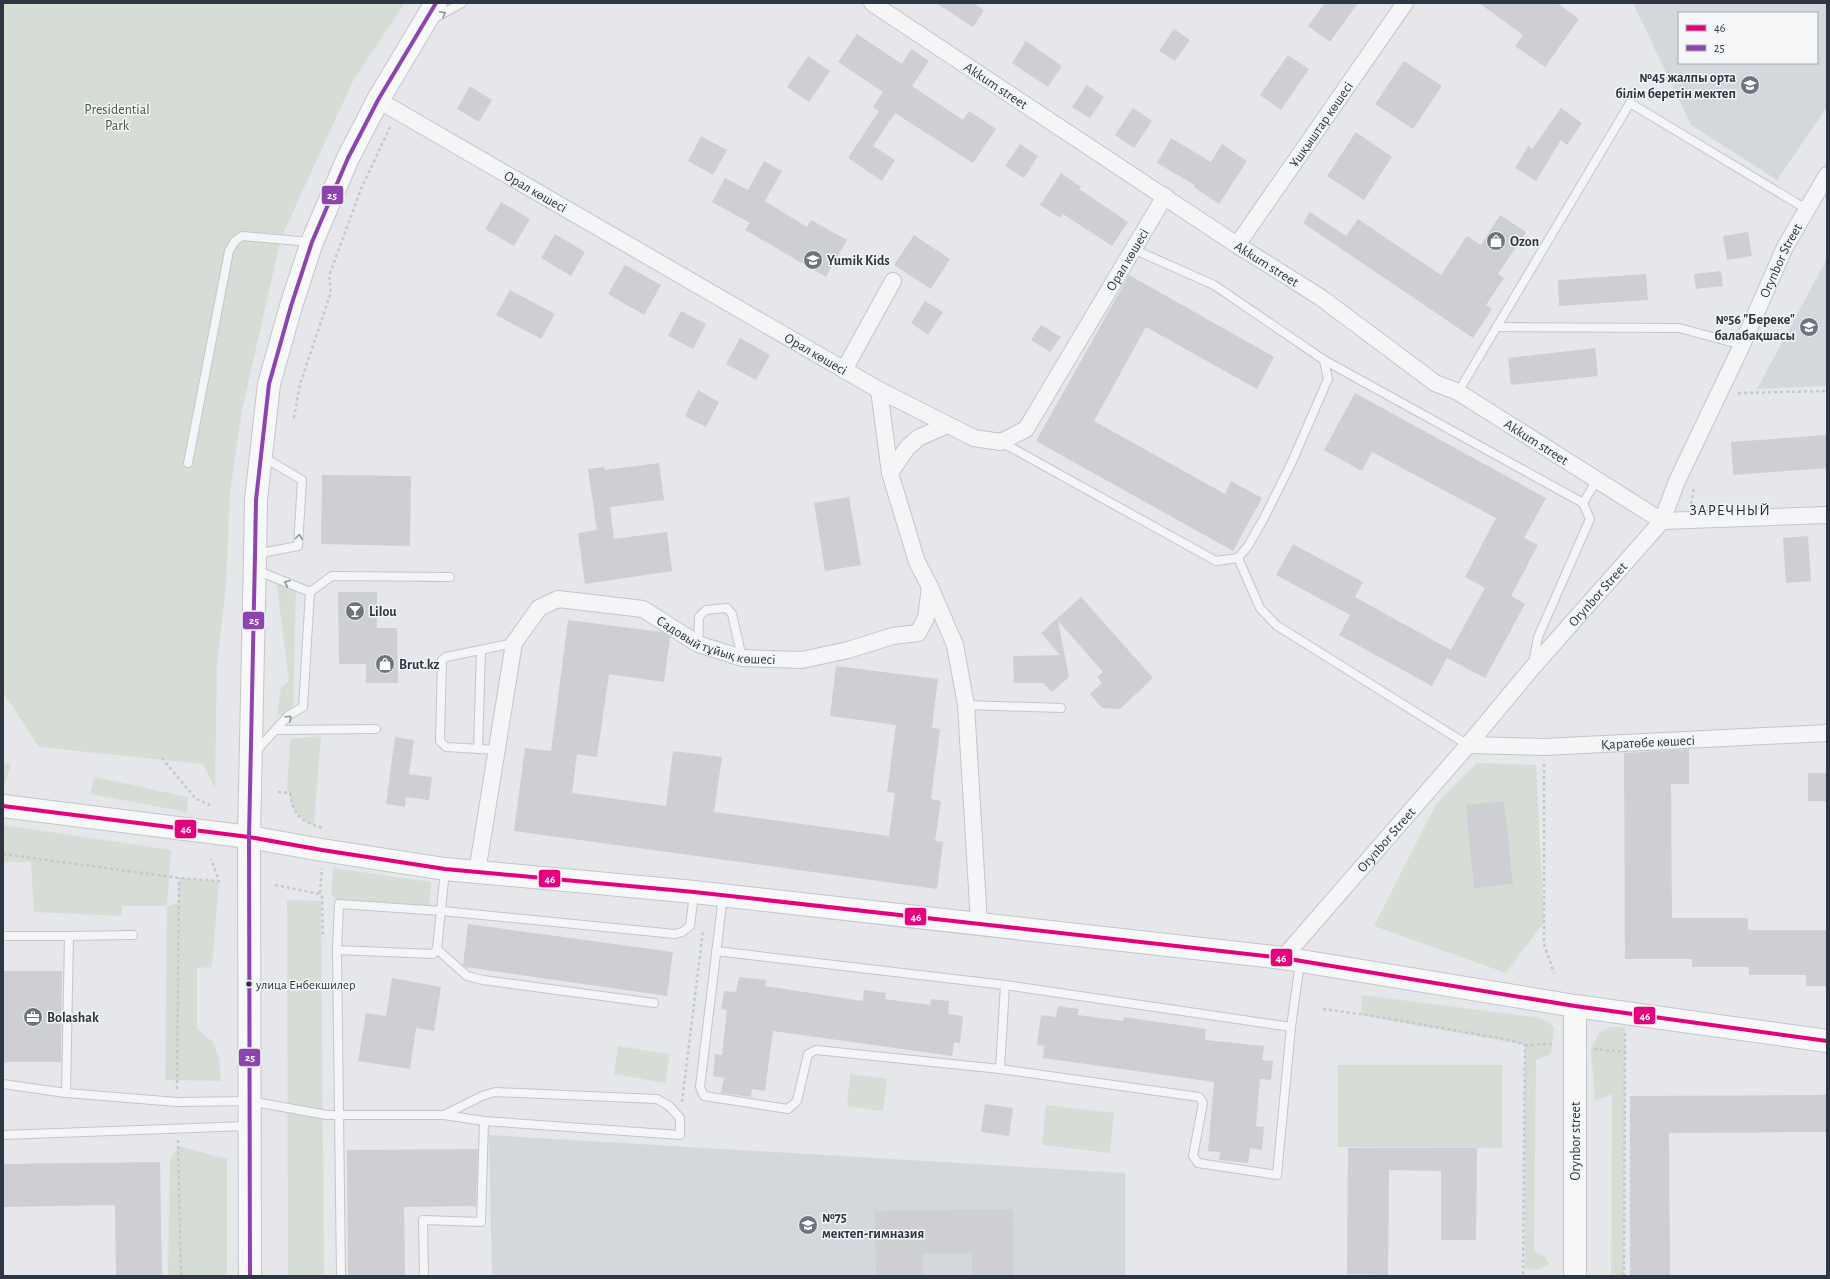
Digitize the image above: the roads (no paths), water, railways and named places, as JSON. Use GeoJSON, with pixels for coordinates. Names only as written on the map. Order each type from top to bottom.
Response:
{"type":"FeatureCollection","features":[{"type":"Feature","properties":{"kind":"street"},"geometry":{"type":"LineString","coordinates":[[250,1276],[250,837],[256,500],[269,384],[291,306],[312,242],[348,158],[378,100],[436,3]]}},
{"type":"Feature","properties":{"kind":"street","name":"Akkum street"},"geometry":{"type":"LineString","coordinates":[[872,3],[1237,245],[1320,298],[1435,383],[1458,392],[1662,521]]}},
{"type":"Feature","properties":{"kind":"street","name":"Ұшқыштар көшесі"},"geometry":{"type":"LineString","coordinates":[[1237,245],[1405,3]]}},
{"type":"Feature","properties":{"kind":"street","name":"Орал көшесі"},"geometry":{"type":"LineString","coordinates":[[378,100],[879,390],[974,438],[1001,442],[1026,429],[1165,196]]}},
{"type":"Feature","properties":{"kind":"street","name":"Orynbor Street"},"geometry":{"type":"LineString","coordinates":[[1291,960],[1532,668],[1662,521],[1677,481],[1742,345],[1786,247],[1827,175]]}},
{"type":"Feature","properties":{"kind":"street"},"geometry":{"type":"LineString","coordinates":[[844,370],[892,281]]}},
{"type":"Feature","properties":{"kind":"street"},"geometry":{"type":"LineString","coordinates":[[879,390],[890,473],[917,562],[930,587],[955,645],[966,705],[979,923]]}},
{"type":"Feature","properties":{"kind":"street"},"geometry":{"type":"LineString","coordinates":[[890,473],[907,448],[918,438],[947,425]]}},
{"type":"Feature","properties":{"kind":"street"},"geometry":{"type":"LineString","coordinates":[[1662,521],[1827,515]]}},
{"type":"Feature","properties":{"kind":"street","name":"Садовый тұйық көшесі"},"geometry":{"type":"LineString","coordinates":[[477,872],[514,643],[539,608],[558,600],[644,609],[698,644],[742,658],[802,660],[848,650],[893,636],[918,633],[926,618],[930,587]]}},
{"type":"Feature","properties":{"kind":"street","name":"Қаратөбе көшесі"},"geometry":{"type":"LineString","coordinates":[[1468,745],[1544,747],[1827,733]]}},
{"type":"Feature","properties":{"kind":"street"},"geometry":{"type":"LineString","coordinates":[[3,806],[250,837],[445,869],[694,892],[979,923],[1291,960],[1576,1006],[1827,1041]]}},
{"type":"Feature","properties":{"kind":"street","name":"Orynbor street"},"geometry":{"type":"LineString","coordinates":[[1575,1276],[1576,1006]]}},
{"type":"Feature","properties":{"kind":"lane"},"geometry":{"type":"LineString","coordinates":[[423,24],[462,3]]}},
{"type":"Feature","properties":{"kind":"lane"},"geometry":{"type":"LineString","coordinates":[[1458,392],[1630,103],[1808,210]]}},
{"type":"Feature","properties":{"kind":"lane"},"geometry":{"type":"LineString","coordinates":[[188,464],[229,251],[234,241],[242,236],[312,242]]}},
{"type":"Feature","properties":{"kind":"lane"},"geometry":{"type":"LineString","coordinates":[[1133,249],[1214,285],[1324,360],[1583,503],[1590,519],[1538,637],[1532,668]]}},
{"type":"Feature","properties":{"kind":"lane"},"geometry":{"type":"LineString","coordinates":[[1497,328],[1679,328],[1742,345]]}},
{"type":"Feature","properties":{"kind":"lane"},"geometry":{"type":"LineString","coordinates":[[1001,442],[1216,561],[1238,558],[1248,546],[1264,518],[1291,464],[1328,379],[1324,360]]}},
{"type":"Feature","properties":{"kind":"lane"},"geometry":{"type":"LineString","coordinates":[[255,562],[298,546],[302,480],[261,456]]}},
{"type":"Feature","properties":{"kind":"lane"},"geometry":{"type":"LineString","coordinates":[[1583,503],[1597,480]]}},
{"type":"Feature","properties":{"kind":"lane"},"geometry":{"type":"LineString","coordinates":[[1238,558],[1260,608],[1276,625],[1468,745]]}},
{"type":"Feature","properties":{"kind":"lane"},"geometry":{"type":"LineString","coordinates":[[255,562],[310,592]]}},
{"type":"Feature","properties":{"kind":"lane"},"geometry":{"type":"LineString","coordinates":[[310,592],[332,576],[450,577]]}},
{"type":"Feature","properties":{"kind":"lane"},"geometry":{"type":"LineString","coordinates":[[251,755],[277,730],[289,715],[303,707],[310,592]]}},
{"type":"Feature","properties":{"kind":"lane"},"geometry":{"type":"LineString","coordinates":[[698,644],[699,617],[706,610],[727,608],[732,614],[742,658]]}},
{"type":"Feature","properties":{"kind":"lane"},"geometry":{"type":"LineString","coordinates":[[496,750],[446,747],[440,741],[442,660],[446,657],[514,643]]}},
{"type":"Feature","properties":{"kind":"lane"},"geometry":{"type":"LineString","coordinates":[[478,749],[481,650]]}},
{"type":"Feature","properties":{"kind":"lane"},"geometry":{"type":"LineString","coordinates":[[966,705],[1061,708]]}},
{"type":"Feature","properties":{"kind":"lane"},"geometry":{"type":"LineString","coordinates":[[277,730],[376,729]]}},
{"type":"Feature","properties":{"kind":"lane"},"geometry":{"type":"LineString","coordinates":[[337,950],[432,954],[437,949],[445,869]]}},
{"type":"Feature","properties":{"kind":"lane"},"geometry":{"type":"LineString","coordinates":[[340,1276],[337,950],[339,904],[442,911],[675,934],[682,932],[690,926],[694,892]]}},
{"type":"Feature","properties":{"kind":"lane"},"geometry":{"type":"LineString","coordinates":[[723,896],[700,1087],[704,1096],[788,1109],[797,1102],[808,1054],[816,1050],[1000,1069],[1199,1097],[1203,1103],[1193,1156],[1198,1163],[1277,1175],[1291,1027],[1291,960]]}},
{"type":"Feature","properties":{"kind":"lane"},"geometry":{"type":"LineString","coordinates":[[3,936],[133,935]]}},
{"type":"Feature","properties":{"kind":"lane"},"geometry":{"type":"LineString","coordinates":[[66,1093],[69,936]]}},
{"type":"Feature","properties":{"kind":"lane"},"geometry":{"type":"LineString","coordinates":[[437,949],[467,976],[483,980],[654,1003]]}},
{"type":"Feature","properties":{"kind":"lane"},"geometry":{"type":"LineString","coordinates":[[716,951],[1005,985],[1291,1027]]}},
{"type":"Feature","properties":{"kind":"lane"},"geometry":{"type":"LineString","coordinates":[[1000,1069],[1005,985]]}},
{"type":"Feature","properties":{"kind":"lane"},"geometry":{"type":"LineString","coordinates":[[3,1084],[66,1093],[177,1102],[249,1101],[338,1116],[444,1115],[484,1121],[680,1135],[680,1118],[669,1106],[657,1099],[495,1092],[482,1096],[444,1115]]}},
{"type":"Feature","properties":{"kind":"lane"},"geometry":{"type":"LineString","coordinates":[[424,1276],[423,1220],[481,1222],[484,1121]]}},
{"type":"Feature","properties":{"kind":"lane"},"geometry":{"type":"LineString","coordinates":[[3,1135],[249,1126]]}},
{"type":"Feature","properties":{"kind":"place","name":"№45 жалпы орта білім беретін мектеп"},"geometry":{"type":"Point","coordinates":[1750,85]}},
{"type":"Feature","properties":{"kind":"place","name":"Ozon"},"geometry":{"type":"Point","coordinates":[1496,241]}},
{"type":"Feature","properties":{"kind":"place","name":"Yumik Kids"},"geometry":{"type":"Point","coordinates":[813,260]}},
{"type":"Feature","properties":{"kind":"place","name":"№56 \"Береке\" балабақшасы"},"geometry":{"type":"Point","coordinates":[1809,327]}},
{"type":"Feature","properties":{"kind":"place","name":"Lilou"},"geometry":{"type":"Point","coordinates":[355,611]}},
{"type":"Feature","properties":{"kind":"place","name":"Brut.kz"},"geometry":{"type":"Point","coordinates":[385,664]}},
{"type":"Feature","properties":{"kind":"place","name":"улица Енбекшилер"},"geometry":{"type":"Point","coordinates":[249,984]}},
{"type":"Feature","properties":{"kind":"place","name":"Bolashak"},"geometry":{"type":"Point","coordinates":[33,1017]}},
{"type":"Feature","properties":{"kind":"place","name":"№75 мектеп-гимназия"},"geometry":{"type":"Point","coordinates":[808,1225]}},
{"type":"Feature","properties":{"kind":"district","name":"ЗАРЕЧНЫЙ"},"geometry":{"type":"Point","coordinates":[1730,510]}},
{"type":"Feature","properties":{"kind":"park label","name":"Presidential Park"},"geometry":{"type":"Point","coordinates":[117,118]}}]}
